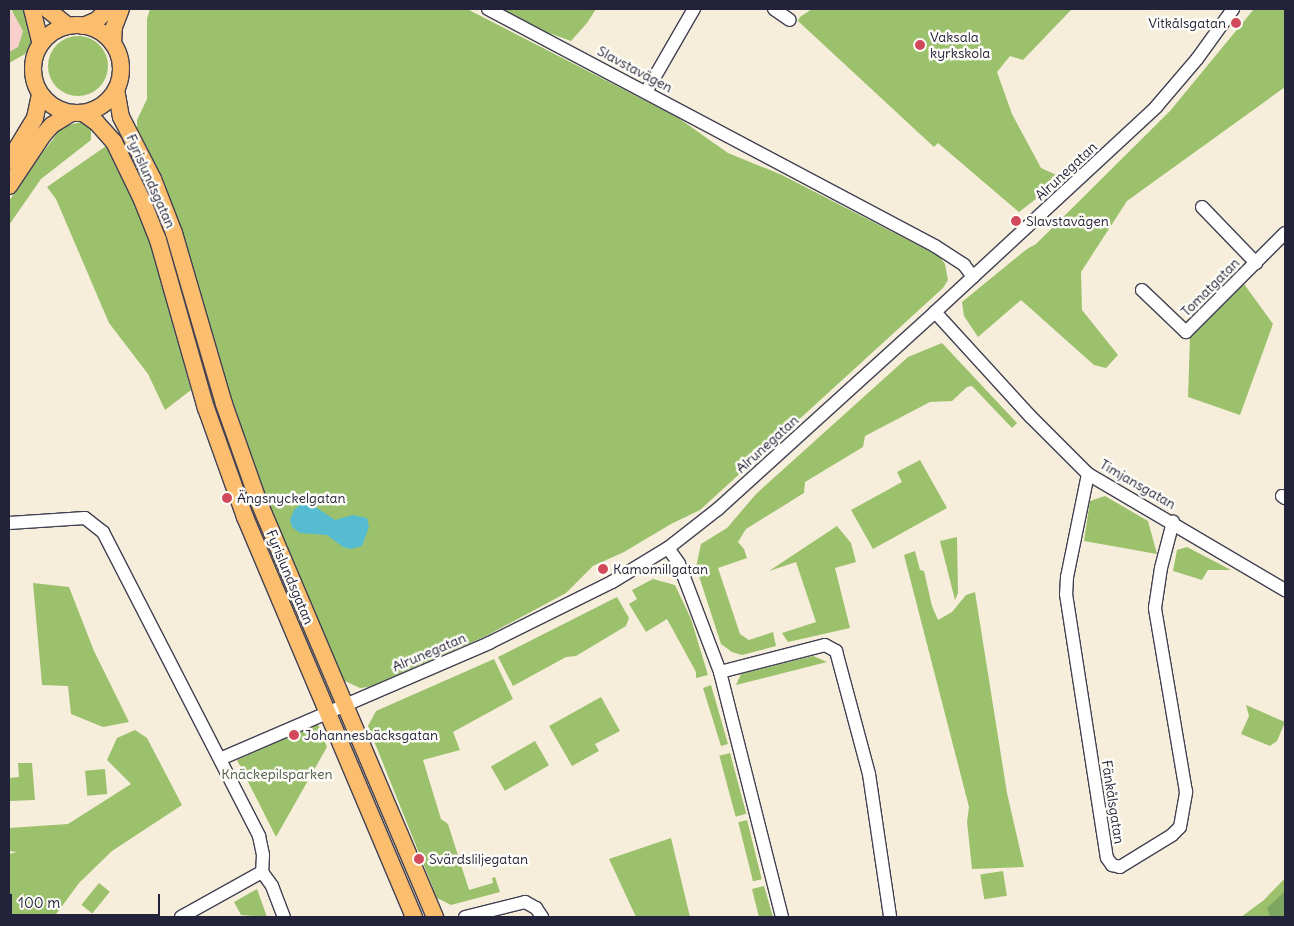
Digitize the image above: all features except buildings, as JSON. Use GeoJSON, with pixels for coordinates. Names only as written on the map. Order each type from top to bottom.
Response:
{"type":"FeatureCollection","features":[{"type":"Feature","properties":{"kind":"main road"},"geometry":{"type":"LineString","coordinates":[[32,9],[40,44],[33,67],[35,85],[40,95],[54,107],[77,113]]}},
{"type":"Feature","properties":{"kind":"main road"},"geometry":{"type":"LineString","coordinates":[[47,9],[76,26],[97,30],[113,44]]}},
{"type":"Feature","properties":{"kind":"main road"},"geometry":{"type":"LineString","coordinates":[[40,44],[52,33],[96,20],[108,9]]}},
{"type":"Feature","properties":{"kind":"main road"},"geometry":{"type":"LineString","coordinates":[[9,186],[43,135],[52,125],[106,102],[116,89],[120,80],[120,62],[113,44],[114,27],[121,9]]}},
{"type":"Feature","properties":{"kind":"main road","name":"Fyrislundsgatan"},"geometry":{"type":"LineString","coordinates":[[116,89],[121,117],[153,179],[174,233],[224,404],[258,502],[435,917]]}},
{"type":"Feature","properties":{"kind":"main road"},"geometry":{"type":"LineString","coordinates":[[9,161],[35,118],[40,95]]}},
{"type":"Feature","properties":{"kind":"main road","name":"Fyrislundsgatan"},"geometry":{"type":"LineString","coordinates":[[77,113],[96,122],[114,142],[145,208],[158,240],[206,408],[244,517],[414,917]]}},
{"type":"Feature","properties":{"kind":"street","name":"Slavstavägen"},"geometry":{"type":"LineString","coordinates":[[488,9],[935,246],[964,265],[974,277]]}},
{"type":"Feature","properties":{"kind":"street"},"geometry":{"type":"LineString","coordinates":[[646,92],[694,9]]}},
{"type":"Feature","properties":{"kind":"street"},"geometry":{"type":"LineString","coordinates":[[774,9],[790,20]]}},
{"type":"Feature","properties":{"kind":"street","name":"Alrunegatan"},"geometry":{"type":"LineString","coordinates":[[220,759],[489,643],[612,582],[668,548],[718,509],[974,277],[1156,107],[1197,59],[1233,9]]}},
{"type":"Feature","properties":{"kind":"street","name":"Tomatgatan"},"geometry":{"type":"LineString","coordinates":[[1202,207],[1256,263]]}},
{"type":"Feature","properties":{"kind":"street","name":"Tomatgatan"},"geometry":{"type":"LineString","coordinates":[[1142,290],[1186,332],[1285,233]]}},
{"type":"Feature","properties":{"kind":"street","name":"Timjansgatan"},"geometry":{"type":"LineString","coordinates":[[935,312],[1031,417],[1088,474],[1173,522],[1285,590]]}},
{"type":"Feature","properties":{"kind":"street","name":"Fänkålsgatan"},"geometry":{"type":"LineString","coordinates":[[1088,474],[1066,578],[1066,594],[1107,858],[1112,865],[1120,867],[1172,835],[1180,827],[1186,792],[1155,608],[1161,568],[1173,522]]}},
{"type":"Feature","properties":{"kind":"street"},"geometry":{"type":"LineString","coordinates":[[9,523],[85,518],[103,532],[259,836],[263,855],[262,872],[272,886],[284,917]]}},
{"type":"Feature","properties":{"kind":"street"},"geometry":{"type":"LineString","coordinates":[[668,548],[679,564],[720,672],[782,917]]}},
{"type":"Feature","properties":{"kind":"street"},"geometry":{"type":"LineString","coordinates":[[720,672],[825,645],[836,652],[869,774],[890,917]]}},
{"type":"Feature","properties":{"kind":"street"},"geometry":{"type":"LineString","coordinates":[[181,917],[262,872]]}},
{"type":"Feature","properties":{"kind":"street"},"geometry":{"type":"LineString","coordinates":[[465,917],[525,902],[536,908],[542,917]]}},
{"type":"Feature","properties":{"kind":"shaded area"},"geometry":{"type":"Polygon","coordinates":[[[9,9],[18,20],[23,31],[18,47],[9,52],[9,9]]]}},
{"type":"Feature","properties":{"kind":"green space"},"geometry":{"type":"Polygon","coordinates":[[[11,9],[26,9],[34,39],[31,47],[25,54],[9,63],[9,52],[18,47],[23,31],[11,9]]]}},
{"type":"Feature","properties":{"kind":"green space"},"geometry":{"type":"Polygon","coordinates":[[[150,9],[467,9],[677,117],[728,153],[782,175],[939,256],[945,264],[948,280],[943,288],[700,510],[671,524],[624,552],[593,566],[566,593],[486,636],[369,687],[360,688],[343,680],[333,662],[266,501],[137,130],[137,120],[147,99],[147,19],[150,9]]]}},
{"type":"Feature","properties":{"kind":"green space"},"geometry":{"type":"Polygon","coordinates":[[[496,9],[596,9],[587,23],[571,41],[535,28],[496,9]]]}},
{"type":"Feature","properties":{"kind":"green space"},"geometry":{"type":"Polygon","coordinates":[[[812,9],[1072,9],[1023,60],[1010,56],[997,72],[1012,114],[1041,168],[1063,178],[1019,212],[938,143],[934,147],[798,21],[800,17],[812,9]]]}},
{"type":"Feature","properties":{"kind":"green space"},"geometry":{"type":"Polygon","coordinates":[[[1254,9],[1285,9],[1285,87],[1127,201],[1081,272],[1082,310],[1118,355],[1106,368],[1094,365],[1021,300],[978,337],[964,316],[962,302],[1027,249],[1036,244],[1170,111],[1254,9]]]}},
{"type":"Feature","properties":{"kind":"green space"},"geometry":{"type":"Polygon","coordinates":[[[78,36],[95,41],[103,49],[108,66],[103,83],[95,91],[78,96],[61,91],[53,83],[48,66],[53,49],[61,41],[78,36]]]}},
{"type":"Feature","properties":{"kind":"green space"},"geometry":{"type":"Polygon","coordinates":[[[81,122],[91,127],[91,140],[41,179],[9,225],[9,201],[29,171],[62,127],[81,122]]]}},
{"type":"Feature","properties":{"kind":"green space"},"geometry":{"type":"Polygon","coordinates":[[[106,146],[129,188],[153,250],[191,390],[165,410],[148,374],[109,323],[56,199],[47,187],[106,146]]]}},
{"type":"Feature","properties":{"kind":"green space"},"geometry":{"type":"Polygon","coordinates":[[[1244,284],[1273,324],[1240,415],[1188,397],[1190,338],[1244,284]]]}},
{"type":"Feature","properties":{"kind":"green space"},"geometry":{"type":"Polygon","coordinates":[[[942,343],[1017,423],[1012,428],[972,386],[967,387],[952,401],[930,402],[865,436],[863,447],[805,482],[804,493],[746,529],[738,542],[744,549],[747,558],[718,568],[740,634],[749,640],[773,632],[776,646],[742,655],[732,652],[721,644],[696,567],[701,544],[727,528],[756,494],[908,357],[942,343]]]}},
{"type":"Feature","properties":{"kind":"green space"},"geometry":{"type":"Polygon","coordinates":[[[920,460],[947,508],[873,549],[851,510],[902,482],[897,472],[920,460]]]}},
{"type":"Feature","properties":{"kind":"green space"},"geometry":{"type":"Polygon","coordinates":[[[1105,496],[1148,521],[1157,554],[1084,541],[1090,501],[1105,496]]]}},
{"type":"Feature","properties":{"kind":"green space"},"geometry":{"type":"Polygon","coordinates":[[[837,526],[851,543],[856,562],[835,568],[850,628],[788,642],[782,633],[816,622],[796,562],[769,571],[837,526]]]}},
{"type":"Feature","properties":{"kind":"green space"},"geometry":{"type":"Polygon","coordinates":[[[957,537],[958,593],[955,600],[940,541],[957,537]]]}},
{"type":"Feature","properties":{"kind":"green space"},"geometry":{"type":"Polygon","coordinates":[[[1187,547],[1231,570],[1208,570],[1202,580],[1173,571],[1177,550],[1187,547]]]}},
{"type":"Feature","properties":{"kind":"green space"},"geometry":{"type":"Polygon","coordinates":[[[915,551],[920,570],[924,571],[932,606],[938,620],[952,612],[966,595],[975,592],[1007,793],[1024,867],[972,869],[967,822],[969,807],[904,555],[915,551]]]}},
{"type":"Feature","properties":{"kind":"green space"},"geometry":{"type":"Polygon","coordinates":[[[653,579],[675,585],[691,619],[708,675],[696,678],[696,672],[667,619],[646,632],[629,604],[637,599],[632,590],[653,579]]]}},
{"type":"Feature","properties":{"kind":"green space"},"geometry":{"type":"Polygon","coordinates":[[[33,583],[69,587],[94,651],[129,722],[103,727],[71,714],[68,686],[42,685],[33,583]]]}},
{"type":"Feature","properties":{"kind":"green space"},"geometry":{"type":"Polygon","coordinates":[[[617,597],[629,618],[626,626],[576,656],[566,657],[513,686],[498,657],[617,597]]]}},
{"type":"Feature","properties":{"kind":"green space"},"geometry":{"type":"Polygon","coordinates":[[[813,656],[827,662],[736,685],[741,674],[813,656]]]}},
{"type":"Feature","properties":{"kind":"green space"},"geometry":{"type":"Polygon","coordinates":[[[494,659],[513,699],[453,732],[460,750],[423,760],[441,819],[448,824],[469,890],[493,883],[492,878],[495,877],[500,892],[451,905],[437,898],[368,726],[376,711],[494,659]]]}},
{"type":"Feature","properties":{"kind":"green space"},"geometry":{"type":"Polygon","coordinates":[[[711,685],[728,744],[721,746],[703,688],[711,685]]]}},
{"type":"Feature","properties":{"kind":"green space"},"geometry":{"type":"Polygon","coordinates":[[[601,697],[620,731],[595,744],[599,751],[572,766],[549,726],[601,697]]]}},
{"type":"Feature","properties":{"kind":"green space"},"geometry":{"type":"Polygon","coordinates":[[[1246,705],[1285,722],[1277,741],[1270,746],[1241,734],[1249,716],[1246,705]]]}},
{"type":"Feature","properties":{"kind":"green space","name":"Knäckepilsparken"},"geometry":{"type":"Polygon","coordinates":[[[318,724],[327,747],[276,837],[237,760],[318,724]]]}},
{"type":"Feature","properties":{"kind":"green space"},"geometry":{"type":"Polygon","coordinates":[[[135,730],[147,738],[182,805],[112,851],[79,883],[54,917],[9,917],[9,854],[17,852],[9,851],[9,828],[68,824],[131,784],[107,760],[117,738],[135,730]]]}},
{"type":"Feature","properties":{"kind":"green space"},"geometry":{"type":"Polygon","coordinates":[[[535,741],[549,765],[505,791],[491,766],[535,741]]]}},
{"type":"Feature","properties":{"kind":"green space"},"geometry":{"type":"Polygon","coordinates":[[[730,753],[746,814],[736,817],[719,756],[730,753]]]}},
{"type":"Feature","properties":{"kind":"green space"},"geometry":{"type":"Polygon","coordinates":[[[18,763],[32,763],[35,800],[10,801],[9,778],[19,777],[18,763]]]}},
{"type":"Feature","properties":{"kind":"green space"},"geometry":{"type":"Polygon","coordinates":[[[105,769],[107,794],[87,796],[85,771],[105,769]]]}},
{"type":"Feature","properties":{"kind":"green space"},"geometry":{"type":"Polygon","coordinates":[[[747,820],[762,879],[753,881],[738,822],[747,820]]]}},
{"type":"Feature","properties":{"kind":"green space"},"geometry":{"type":"Polygon","coordinates":[[[671,838],[690,917],[636,917],[609,859],[671,838]]]}},
{"type":"Feature","properties":{"kind":"green space"},"geometry":{"type":"Polygon","coordinates":[[[1003,871],[1007,896],[984,899],[980,875],[1003,871]]]}},
{"type":"Feature","properties":{"kind":"green space"},"geometry":{"type":"Polygon","coordinates":[[[1285,878],[1285,917],[1241,917],[1264,900],[1285,878]]]}},
{"type":"Feature","properties":{"kind":"green space"},"geometry":{"type":"Polygon","coordinates":[[[99,883],[110,892],[92,914],[81,905],[99,883]]]}},
{"type":"Feature","properties":{"kind":"green space"},"geometry":{"type":"Polygon","coordinates":[[[764,886],[773,917],[759,917],[752,889],[764,886]]]}},
{"type":"Feature","properties":{"kind":"green space"},"geometry":{"type":"Polygon","coordinates":[[[257,889],[267,917],[241,915],[234,902],[257,889]]]}},
{"type":"Feature","properties":{"kind":"green space"},"geometry":{"type":"Polygon","coordinates":[[[1285,891],[1285,917],[1270,917],[1267,908],[1285,891]]]}},
{"type":"Feature","properties":{"kind":"water"},"geometry":{"type":"Polygon","coordinates":[[[302,503],[311,504],[335,520],[353,515],[367,518],[369,527],[362,546],[351,549],[343,547],[327,535],[300,533],[292,527],[290,520],[294,510],[302,503]]]}},
{"type":"Feature","properties":{"kind":"place","name":"Vitkålsgatan"},"geometry":{"type":"Point","coordinates":[1236,23]}},
{"type":"Feature","properties":{"kind":"place","name":"Vaksala kyrkskola"},"geometry":{"type":"Point","coordinates":[920,45]}},
{"type":"Feature","properties":{"kind":"place","name":"Slavstavägen"},"geometry":{"type":"Point","coordinates":[1016,221]}},
{"type":"Feature","properties":{"kind":"place","name":"Ängsnyckelgatan"},"geometry":{"type":"Point","coordinates":[227,498]}},
{"type":"Feature","properties":{"kind":"place","name":"Kamomillgatan"},"geometry":{"type":"Point","coordinates":[603,569]}},
{"type":"Feature","properties":{"kind":"place","name":"Johannesbäcksgatan"},"geometry":{"type":"Point","coordinates":[294,735]}},
{"type":"Feature","properties":{"kind":"place","name":"Svärdsliljegatan"},"geometry":{"type":"Point","coordinates":[419,859]}}]}
